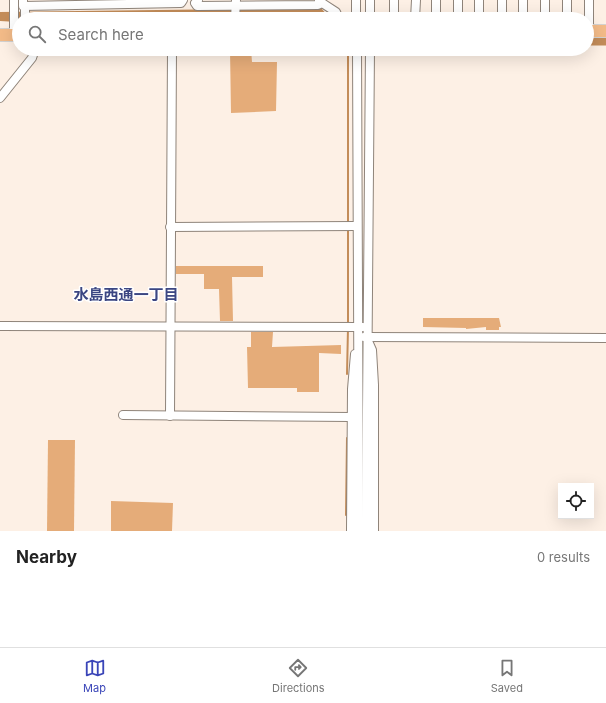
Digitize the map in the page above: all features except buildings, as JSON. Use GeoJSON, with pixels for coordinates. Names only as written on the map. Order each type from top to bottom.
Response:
{"type":"FeatureCollection","features":[{"type":"Feature","properties":{"kind":"highway"},"geometry":{"type":"LineString","coordinates":[[594,27],[606,25]]}},
{"type":"Feature","properties":{"kind":"highway"},"geometry":{"type":"LineString","coordinates":[[0,28],[12,28]]}},
{"type":"Feature","properties":{"kind":"highway"},"geometry":{"type":"LineString","coordinates":[[594,29],[606,31]]}},
{"type":"Feature","properties":{"kind":"highway"},"geometry":{"type":"LineString","coordinates":[[0,36],[12,30]]}},
{"type":"Feature","properties":{"kind":"street"},"geometry":{"type":"LineString","coordinates":[[14,0],[14,12]]}},
{"type":"Feature","properties":{"kind":"street"},"geometry":{"type":"LineString","coordinates":[[25,9],[85,2],[181,3],[183,0]]}},
{"type":"Feature","properties":{"kind":"street"},"geometry":{"type":"LineString","coordinates":[[198,0],[195,3],[197,6],[318,5],[320,1],[336,12]]}},
{"type":"Feature","properties":{"kind":"street"},"geometry":{"type":"LineString","coordinates":[[356,0],[356,12]]}},
{"type":"Feature","properties":{"kind":"street"},"geometry":{"type":"LineString","coordinates":[[370,0],[370,12]]}},
{"type":"Feature","properties":{"kind":"street"},"geometry":{"type":"LineString","coordinates":[[394,0],[394,12]]}},
{"type":"Feature","properties":{"kind":"street"},"geometry":{"type":"LineString","coordinates":[[415,12],[416,0]]}},
{"type":"Feature","properties":{"kind":"street"},"geometry":{"type":"LineString","coordinates":[[436,0],[436,12]]}},
{"type":"Feature","properties":{"kind":"street"},"geometry":{"type":"LineString","coordinates":[[458,0],[458,12]]}},
{"type":"Feature","properties":{"kind":"street"},"geometry":{"type":"LineString","coordinates":[[479,0],[479,12]]}},
{"type":"Feature","properties":{"kind":"street"},"geometry":{"type":"LineString","coordinates":[[502,0],[502,12]]}},
{"type":"Feature","properties":{"kind":"street"},"geometry":{"type":"LineString","coordinates":[[523,0],[523,12]]}},
{"type":"Feature","properties":{"kind":"street"},"geometry":{"type":"LineString","coordinates":[[545,0],[545,12]]}},
{"type":"Feature","properties":{"kind":"street"},"geometry":{"type":"LineString","coordinates":[[567,0],[567,12]]}},
{"type":"Feature","properties":{"kind":"street"},"geometry":{"type":"LineString","coordinates":[[589,0],[589,12]]}},
{"type":"Feature","properties":{"kind":"street"},"geometry":{"type":"LineString","coordinates":[[0,98],[33,56]]}},
{"type":"Feature","properties":{"kind":"street"},"geometry":{"type":"LineString","coordinates":[[170,416],[172,56]]}},
{"type":"Feature","properties":{"kind":"street"},"geometry":{"type":"LineString","coordinates":[[357,56],[350,226],[359,327],[366,531]]}},
{"type":"Feature","properties":{"kind":"street"},"geometry":{"type":"LineString","coordinates":[[359,531],[368,339],[370,56]]}},
{"type":"Feature","properties":{"kind":"street"},"geometry":{"type":"LineString","coordinates":[[170,227],[350,226]]}},
{"type":"Feature","properties":{"kind":"street"},"geometry":{"type":"LineString","coordinates":[[0,326],[368,327]]}},
{"type":"Feature","properties":{"kind":"street"},"geometry":{"type":"LineString","coordinates":[[359,337],[368,339],[606,338]]}},
{"type":"Feature","properties":{"kind":"street"},"geometry":{"type":"LineString","coordinates":[[368,339],[372,350],[374,385],[374,531]]}},
{"type":"Feature","properties":{"kind":"street"},"geometry":{"type":"LineString","coordinates":[[351,531],[351,417],[354,356],[359,349]]}},
{"type":"Feature","properties":{"kind":"street"},"geometry":{"type":"LineString","coordinates":[[124,416],[351,417]]}},
{"type":"Feature","properties":{"kind":"shaded area"},"geometry":{"type":"Polygon","coordinates":[[[321,8],[325,12],[12,12],[12,22],[0,21],[0,12],[321,8]]]}},
{"type":"Feature","properties":{"kind":"waterway"},"geometry":{"type":"LineString","coordinates":[[594,40],[606,40]]}},
{"type":"Feature","properties":{"kind":"waterway"},"geometry":{"type":"LineString","coordinates":[[594,44],[606,44]]}},
{"type":"Feature","properties":{"kind":"waterway"},"geometry":{"type":"LineString","coordinates":[[348,56],[348,224]]}},
{"type":"Feature","properties":{"kind":"waterway"},"geometry":{"type":"LineString","coordinates":[[348,228],[348,324]]}},
{"type":"Feature","properties":{"kind":"waterway"},"geometry":{"type":"LineString","coordinates":[[347,374],[348,328]]}},
{"type":"Feature","properties":{"kind":"waterway"},"geometry":{"type":"LineString","coordinates":[[346,515],[347,438]]}},
{"type":"Feature","properties":{"kind":"district","name":"水島西通一丁目"},"geometry":{"type":"Point","coordinates":[126,294]}}]}
